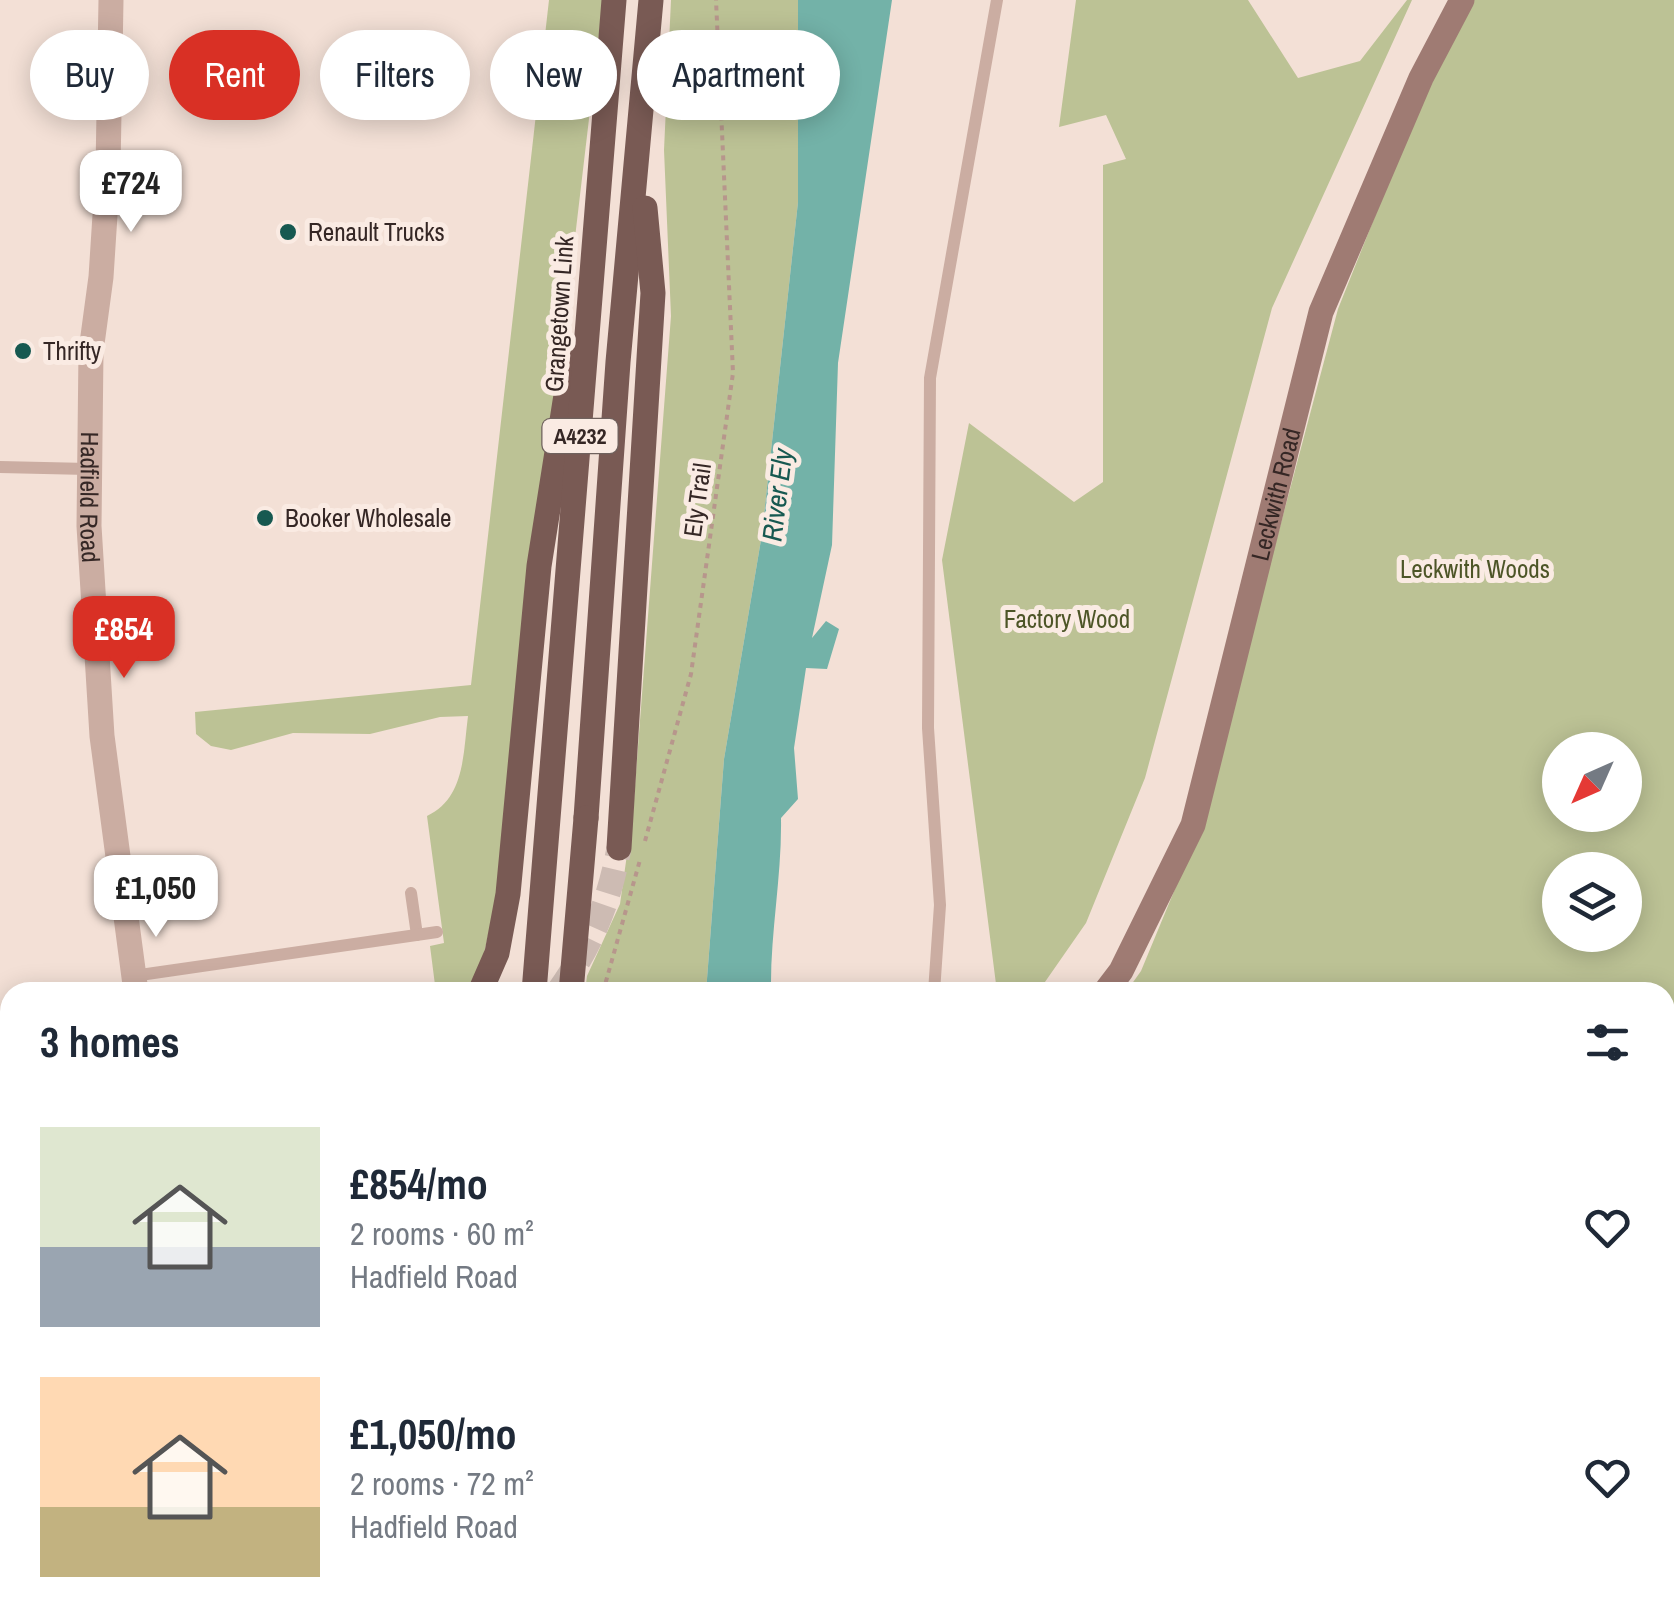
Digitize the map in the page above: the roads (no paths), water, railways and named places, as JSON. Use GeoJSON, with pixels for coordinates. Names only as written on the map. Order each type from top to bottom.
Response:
{"type":"FeatureCollection","features":[{"type":"Feature","properties":{"kind":"main road","name":"Grangetown Link"},"geometry":{"type":"LineString","coordinates":[[535,982],[614,0]]}},
{"type":"Feature","properties":{"kind":"main road","name":"A4232"},"geometry":{"type":"LineString","coordinates":[[572,982],[651,0]]}},
{"type":"Feature","properties":{"kind":"main road","name":"Leckwith Road"},"geometry":{"type":"LineString","coordinates":[[1113,982],[1193,825],[1320,312],[1421,78],[1462,0]]}},
{"type":"Feature","properties":{"kind":"main road"},"geometry":{"type":"LineString","coordinates":[[634,850],[653,293],[638,148]]}},
{"type":"Feature","properties":{"kind":"main road"},"geometry":{"type":"LineString","coordinates":[[484,982],[504,924],[539,566],[569,364],[591,282]]}},
{"type":"Feature","properties":{"kind":"street","name":"Hadfield Road"},"geometry":{"type":"LineString","coordinates":[[111,0],[108,169],[102,277],[90,351],[88,469],[100,714],[135,982]]}},
{"type":"Feature","properties":{"kind":"lane"},"geometry":{"type":"LineString","coordinates":[[935,982],[940,905],[928,728],[930,378],[996,0]]}},
{"type":"Feature","properties":{"kind":"lane"},"geometry":{"type":"LineString","coordinates":[[0,467],[88,469]]}},
{"type":"Feature","properties":{"kind":"lane"},"geometry":{"type":"LineString","coordinates":[[411,893],[417,935]]}},
{"type":"Feature","properties":{"kind":"lane"},"geometry":{"type":"LineString","coordinates":[[147,982],[436,932]]}},
{"type":"Feature","properties":{"kind":"water","name":"River Ely"},"geometry":{"type":"Polygon","coordinates":[[[798,0],[892,0],[838,363],[832,545],[812,638],[826,621],[839,629],[827,669],[806,668],[794,748],[798,799],[781,818],[771,982],[707,982],[724,759],[762,534],[798,202],[798,120],[840,120],[840,30],[798,30],[798,0]]]}},
{"type":"Feature","properties":{"kind":"tunnel"},"geometry":{"type":"LineString","coordinates":[[564,982],[597,923],[619,848]]}},
{"type":"Feature","properties":{"kind":"place","name":"Renault Trucks"},"geometry":{"type":"Point","coordinates":[288,232]}},
{"type":"Feature","properties":{"kind":"place","name":"Thrifty"},"geometry":{"type":"Point","coordinates":[23,351]}},
{"type":"Feature","properties":{"kind":"place","name":"Booker Wholesale"},"geometry":{"type":"Point","coordinates":[265,518]}},
{"type":"Feature","properties":{"kind":"park label","name":"Leckwith Woods"},"geometry":{"type":"Point","coordinates":[1475,569]}},
{"type":"Feature","properties":{"kind":"park label","name":"Factory Wood"},"geometry":{"type":"Point","coordinates":[1067,619]}}]}
